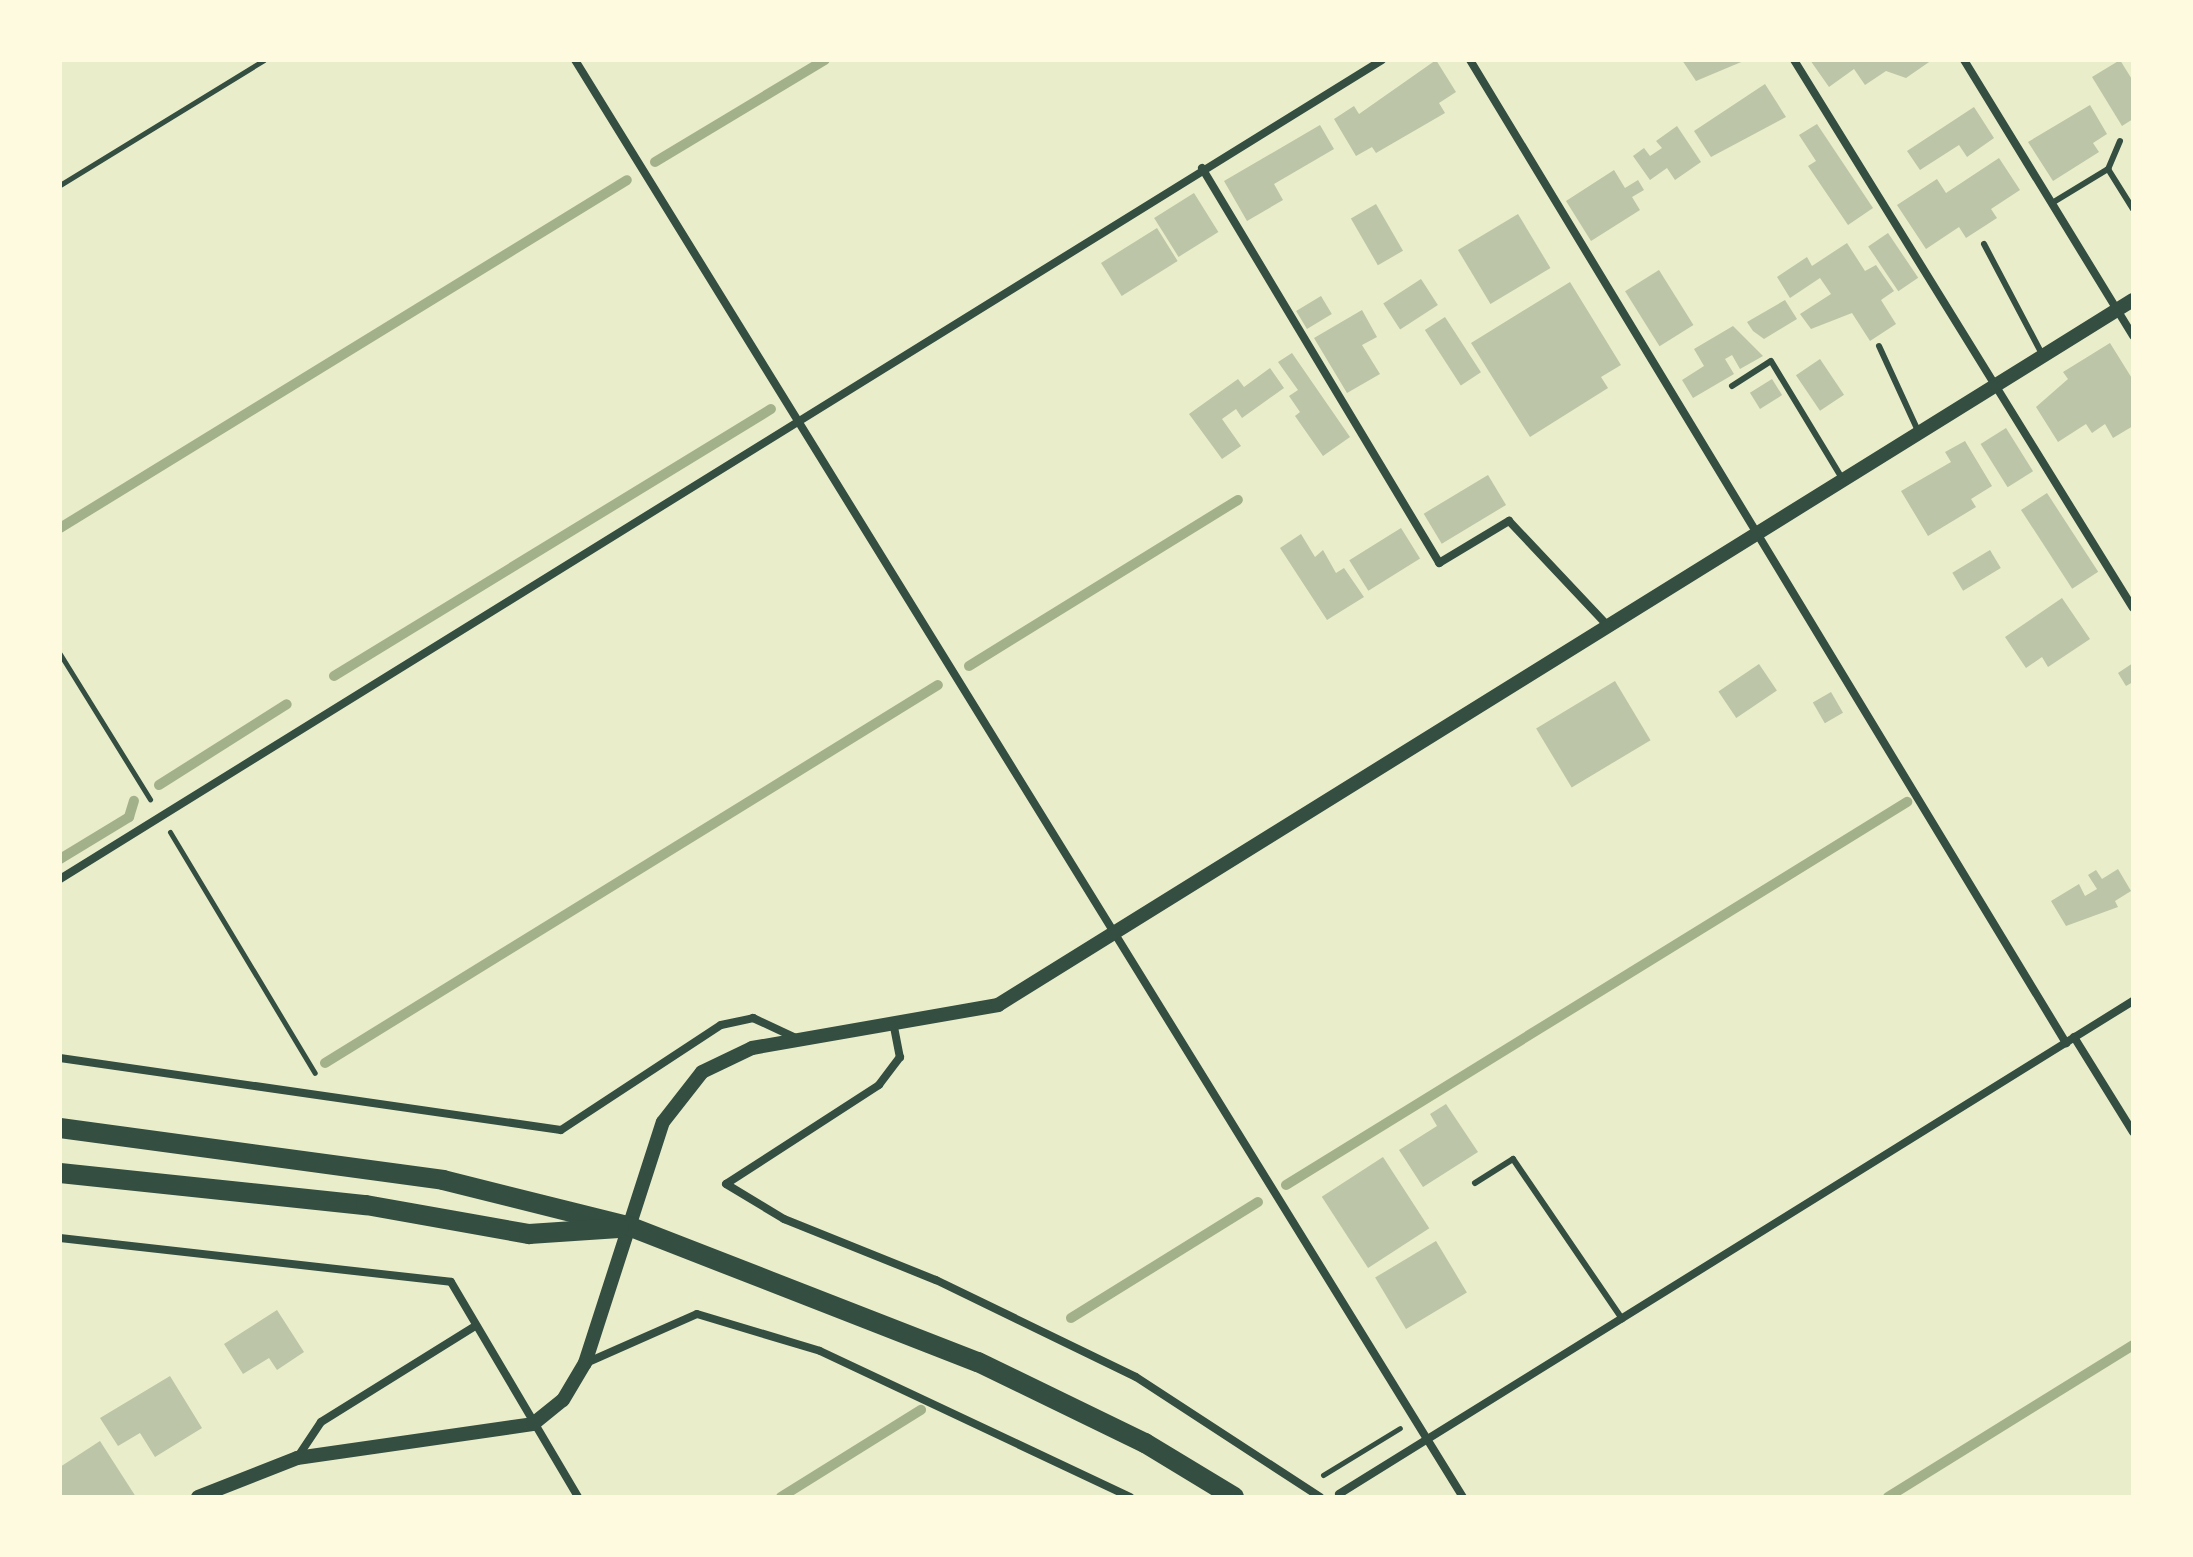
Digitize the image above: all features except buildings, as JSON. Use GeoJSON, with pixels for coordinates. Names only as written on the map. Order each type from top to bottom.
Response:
{"type":"FeatureCollection","features":[{"type":"Feature","properties":{"kind":"main road"},"geometry":{"type":"LineString","coordinates":[[60,1128],[443,1180],[631,1227],[978,1362],[1145,1443],[1234,1497]]}},
{"type":"Feature","properties":{"kind":"main road"},"geometry":{"type":"LineString","coordinates":[[60,1173],[366,1205],[529,1234],[631,1227]]}},
{"type":"Feature","properties":{"kind":"street"},"geometry":{"type":"LineString","coordinates":[[575,60],[1463,1497]]}},
{"type":"Feature","properties":{"kind":"street"},"geometry":{"type":"LineString","coordinates":[[60,879],[1202,168],[1382,60]]}},
{"type":"Feature","properties":{"kind":"street"},"geometry":{"type":"LineString","coordinates":[[1470,60],[2066,1043]]}},
{"type":"Feature","properties":{"kind":"street"},"geometry":{"type":"LineString","coordinates":[[1794,60],[2133,608]]}},
{"type":"Feature","properties":{"kind":"street"},"geometry":{"type":"LineString","coordinates":[[1964,60],[2133,336]]}},
{"type":"Feature","properties":{"kind":"street"},"geometry":{"type":"LineString","coordinates":[[1202,168],[1439,563],[1509,521],[1608,626]]}},
{"type":"Feature","properties":{"kind":"street"},"geometry":{"type":"LineString","coordinates":[[198,1497],[297,1458],[533,1424],[563,1400],[585,1363],[663,1122],[702,1072],[752,1048],[797,1038],[894,1027],[998,1005],[2133,300]]}},
{"type":"Feature","properties":{"kind":"street"},"geometry":{"type":"LineString","coordinates":[[1339,1494],[2133,1001]]}},
{"type":"Feature","properties":{"kind":"street"},"geometry":{"type":"LineString","coordinates":[[60,1058],[326,1091],[561,1130],[721,1025],[753,1018],[797,1038]]}},
{"type":"Feature","properties":{"kind":"street"},"geometry":{"type":"LineString","coordinates":[[894,1027],[900,1057],[879,1085],[726,1184],[784,1219],[936,1280],[1136,1377],[1320,1497]]}},
{"type":"Feature","properties":{"kind":"street"},"geometry":{"type":"LineString","coordinates":[[2074,1037],[2133,1132]]}},
{"type":"Feature","properties":{"kind":"street"},"geometry":{"type":"LineString","coordinates":[[60,1238],[451,1282],[578,1497]]}},
{"type":"Feature","properties":{"kind":"street"},"geometry":{"type":"LineString","coordinates":[[585,1363],[697,1314],[712,1317],[785,1337],[951,1407],[1130,1497]]}},
{"type":"Feature","properties":{"kind":"street"},"geometry":{"type":"LineString","coordinates":[[297,1458],[321,1422],[475,1326]]}},
{"type":"Feature","properties":{"kind":"lane"},"geometry":{"type":"LineString","coordinates":[[2052,203],[2108,169],[2120,141]]}},
{"type":"Feature","properties":{"kind":"lane"},"geometry":{"type":"LineString","coordinates":[[2108,169],[2133,209]]}},
{"type":"Feature","properties":{"kind":"lane"},"geometry":{"type":"LineString","coordinates":[[1984,244],[2043,356]]}},
{"type":"Feature","properties":{"kind":"lane"},"geometry":{"type":"LineString","coordinates":[[1879,346],[1919,433]]}},
{"type":"Feature","properties":{"kind":"lane"},"geometry":{"type":"LineString","coordinates":[[1732,386],[1771,361],[1843,480]]}},
{"type":"Feature","properties":{"kind":"lane"},"geometry":{"type":"LineString","coordinates":[[1475,1183],[1513,1159],[1622,1319]]}},
{"type":"Feature","properties":{"kind":"path"},"geometry":{"type":"LineString","coordinates":[[60,185],[264,60]]}},
{"type":"Feature","properties":{"kind":"path"},"geometry":{"type":"LineString","coordinates":[[60,654],[326,1091]]}},
{"type":"Feature","properties":{"kind":"path"},"geometry":{"type":"LineString","coordinates":[[1305,1486],[1415,1418]]}},
{"type":"Feature","properties":{"kind":"waterway"},"geometry":{"type":"LineString","coordinates":[[655,162],[825,60]]}},
{"type":"Feature","properties":{"kind":"waterway"},"geometry":{"type":"LineString","coordinates":[[60,528],[627,180]]}},
{"type":"Feature","properties":{"kind":"waterway"},"geometry":{"type":"LineString","coordinates":[[334,676],[771,409]]}},
{"type":"Feature","properties":{"kind":"waterway"},"geometry":{"type":"LineString","coordinates":[[969,666],[1238,500]]}},
{"type":"Feature","properties":{"kind":"waterway"},"geometry":{"type":"LineString","coordinates":[[325,1063],[938,685]]}},
{"type":"Feature","properties":{"kind":"waterway"},"geometry":{"type":"LineString","coordinates":[[159,785],[287,704]]}},
{"type":"Feature","properties":{"kind":"waterway"},"geometry":{"type":"LineString","coordinates":[[60,859],[129,817],[134,801]]}},
{"type":"Feature","properties":{"kind":"waterway"},"geometry":{"type":"LineString","coordinates":[[1286,1185],[1907,802]]}},
{"type":"Feature","properties":{"kind":"waterway"},"geometry":{"type":"LineString","coordinates":[[1071,1318],[1258,1202]]}},
{"type":"Feature","properties":{"kind":"waterway"},"geometry":{"type":"LineString","coordinates":[[1888,1497],[2133,1345]]}},
{"type":"Feature","properties":{"kind":"waterway"},"geometry":{"type":"LineString","coordinates":[[781,1497],[921,1410]]}}]}
